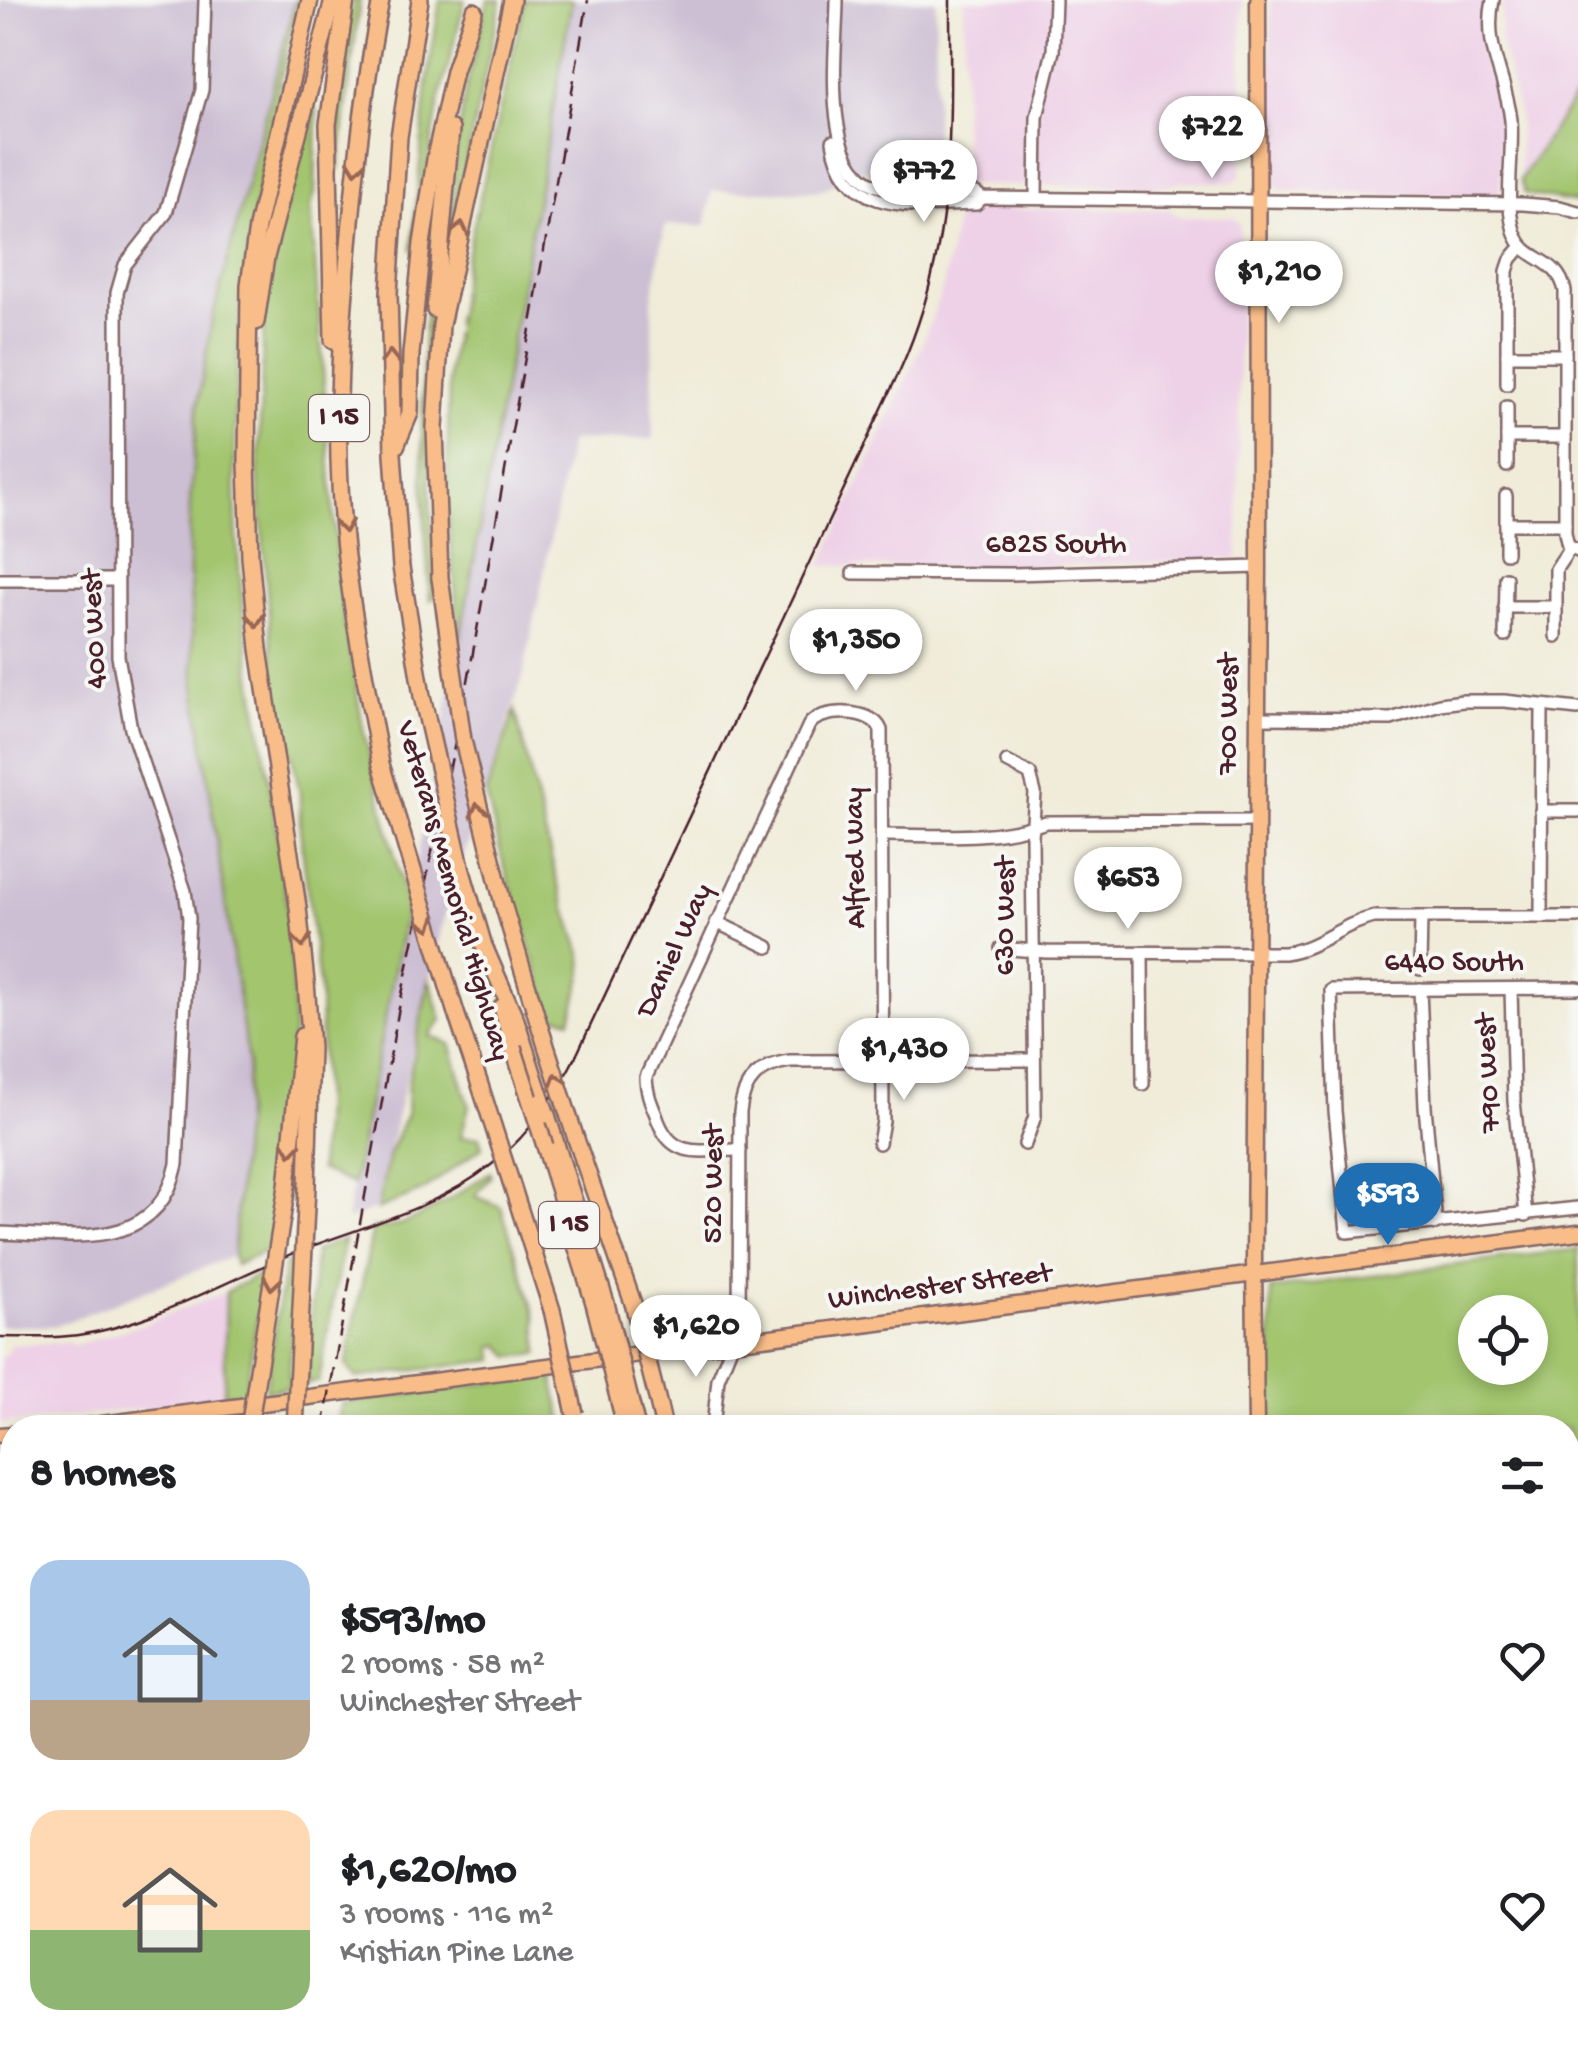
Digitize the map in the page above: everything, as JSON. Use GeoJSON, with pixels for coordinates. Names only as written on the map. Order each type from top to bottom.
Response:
{"type":"FeatureCollection","features":[{"type":"Feature","properties":{"kind":"highway"},"geometry":{"type":"LineString","coordinates":[[295,1415],[311,1048],[306,982],[252,576],[247,382],[249,285],[258,227],[310,0]]}},
{"type":"Feature","properties":{"kind":"highway"},"geometry":{"type":"LineString","coordinates":[[247,382],[266,257],[332,0]]}},
{"type":"Feature","properties":{"kind":"highway"},"geometry":{"type":"LineString","coordinates":[[340,487],[327,161],[334,66],[346,0]]}},
{"type":"Feature","properties":{"kind":"highway","name":"Veterans Memorial Highway"},"geometry":{"type":"LineString","coordinates":[[381,0],[368,70],[339,373],[340,487],[354,602],[382,764],[552,1310],[575,1415]]}},
{"type":"Feature","properties":{"kind":"highway","name":"Veterans Memorial Highway"},"geometry":{"type":"LineString","coordinates":[[420,0],[398,137],[392,254],[392,454],[401,567],[422,696],[462,870],[512,1047],[600,1303],[626,1415]]}},
{"type":"Feature","properties":{"kind":"highway"},"geometry":{"type":"LineString","coordinates":[[435,394],[447,292],[512,0]]}},
{"type":"Feature","properties":{"kind":"highway"},"geometry":{"type":"LineString","coordinates":[[392,454],[410,414],[411,354],[436,153],[454,72],[476,6]]}},
{"type":"Feature","properties":{"kind":"highway"},"geometry":{"type":"LineString","coordinates":[[476,6],[448,146],[434,318],[440,578],[463,740],[503,904],[576,1139],[633,1303],[661,1415]]}},
{"type":"Feature","properties":{"kind":"highway"},"geometry":{"type":"LineString","coordinates":[[484,946],[516,1020],[538,1087],[600,1303]]}},
{"type":"Feature","properties":{"kind":"highway"},"geometry":{"type":"LineString","coordinates":[[252,1415],[287,1186],[306,982]]}},
{"type":"Feature","properties":{"kind":"main road","name":"700 West"},"geometry":{"type":"LineString","coordinates":[[1256,1415],[1258,0]]}},
{"type":"Feature","properties":{"kind":"main road","name":"Winchester Street"},"geometry":{"type":"LineString","coordinates":[[171,1415],[1578,1232]]}},
{"type":"Feature","properties":{"kind":"street","name":"400 West"},"geometry":{"type":"LineString","coordinates":[[0,1233],[111,1234],[134,1226],[151,1214],[174,1180],[190,930],[185,891],[131,729],[118,656],[118,284],[125,265],[166,213],[202,90],[205,0]]}},
{"type":"Feature","properties":{"kind":"street"},"geometry":{"type":"LineString","coordinates":[[837,0],[836,102],[832,120],[835,154],[843,172],[868,188],[875,200],[897,204],[976,204],[982,198],[1511,204],[1578,212]]}},
{"type":"Feature","properties":{"kind":"street"},"geometry":{"type":"LineString","coordinates":[[1036,198],[1038,118],[1052,60],[1055,0]]}},
{"type":"Feature","properties":{"kind":"street"},"geometry":{"type":"LineString","coordinates":[[1493,0],[1491,46],[1511,120],[1514,232],[1522,246],[1554,268],[1571,291],[1566,355],[1572,372],[1565,437],[1572,455],[1565,524],[1566,540],[1574,550],[1557,565],[1556,636]]}},
{"type":"Feature","properties":{"kind":"street"},"geometry":{"type":"LineString","coordinates":[[1507,384],[1508,267],[1522,246]]}},
{"type":"Feature","properties":{"kind":"street"},"geometry":{"type":"LineString","coordinates":[[1507,355],[1566,355]]}},
{"type":"Feature","properties":{"kind":"street"},"geometry":{"type":"LineString","coordinates":[[1506,466],[1507,407]]}},
{"type":"Feature","properties":{"kind":"street"},"geometry":{"type":"LineString","coordinates":[[1507,437],[1565,437]]}},
{"type":"Feature","properties":{"kind":"street"},"geometry":{"type":"LineString","coordinates":[[1506,496],[1506,553]]}},
{"type":"Feature","properties":{"kind":"street"},"geometry":{"type":"LineString","coordinates":[[1506,524],[1565,524]]}},
{"type":"Feature","properties":{"kind":"street","name":"6825 South"},"geometry":{"type":"LineString","coordinates":[[853,573],[1259,568]]}},
{"type":"Feature","properties":{"kind":"street"},"geometry":{"type":"LineString","coordinates":[[1505,636],[1506,578]]}},
{"type":"Feature","properties":{"kind":"street"},"geometry":{"type":"LineString","coordinates":[[0,580],[117,580]]}},
{"type":"Feature","properties":{"kind":"street"},"geometry":{"type":"LineString","coordinates":[[1506,607],[1556,607]]}},
{"type":"Feature","properties":{"kind":"street"},"geometry":{"type":"LineString","coordinates":[[1258,718],[1391,719],[1455,701],[1504,701],[1578,709]]}},
{"type":"Feature","properties":{"kind":"street"},"geometry":{"type":"LineString","coordinates":[[1540,917],[1542,707]]}},
{"type":"Feature","properties":{"kind":"street","name":"Alfred Way"},"geometry":{"type":"LineString","coordinates":[[814,717],[867,715],[878,722],[883,1121],[879,1142]]}},
{"type":"Feature","properties":{"kind":"street","name":"Daniel Way"},"geometry":{"type":"LineString","coordinates":[[740,1150],[674,1146],[662,1134],[646,1088],[650,1066],[814,717]]}},
{"type":"Feature","properties":{"kind":"street","name":"630 West"},"geometry":{"type":"LineString","coordinates":[[1007,762],[1026,770],[1033,780],[1035,1116],[1025,1144]]}},
{"type":"Feature","properties":{"kind":"street"},"geometry":{"type":"LineString","coordinates":[[1542,811],[1578,811]]}},
{"type":"Feature","properties":{"kind":"street"},"geometry":{"type":"LineString","coordinates":[[882,836],[998,834],[1046,822],[1257,821]]}},
{"type":"Feature","properties":{"kind":"street"},"geometry":{"type":"LineString","coordinates":[[1420,917],[1420,968]]}},
{"type":"Feature","properties":{"kind":"street"},"geometry":{"type":"LineString","coordinates":[[1001,948],[1256,953],[1306,949],[1368,918],[1578,917]]}},
{"type":"Feature","properties":{"kind":"street"},"geometry":{"type":"LineString","coordinates":[[716,922],[768,946]]}},
{"type":"Feature","properties":{"kind":"street"},"geometry":{"type":"LineString","coordinates":[[1142,952],[1143,1084]]}},
{"type":"Feature","properties":{"kind":"street","name":"790 West"},"geometry":{"type":"LineString","coordinates":[[1511,988],[1514,1101],[1526,1215]]}},
{"type":"Feature","properties":{"kind":"street","name":"6440 South"},"geometry":{"type":"LineString","coordinates":[[1432,1224],[1347,1232],[1335,1111],[1331,990],[1578,988]]}},
{"type":"Feature","properties":{"kind":"street"},"geometry":{"type":"LineString","coordinates":[[1420,989],[1432,1224],[1430,1251]]}},
{"type":"Feature","properties":{"kind":"street"},"geometry":{"type":"LineString","coordinates":[[882,1060],[1034,1060]]}},
{"type":"Feature","properties":{"kind":"street","name":"520 West"},"geometry":{"type":"LineString","coordinates":[[713,1415],[714,1394],[740,1327],[741,1098],[756,1074],[774,1063],[882,1060]]}},
{"type":"Feature","properties":{"kind":"street"},"geometry":{"type":"LineString","coordinates":[[1432,1224],[1578,1208]]}},
{"type":"Feature","properties":{"kind":"street"},"geometry":{"type":"LineString","coordinates":[[1464,1221],[1466,1247]]}},
{"type":"Feature","properties":{"kind":"shaded area"},"geometry":{"type":"Polygon","coordinates":[[[0,0],[295,0],[222,276],[198,403],[190,503],[194,679],[248,1064],[233,1256],[56,1326],[0,1326],[0,0]]]}},
{"type":"Feature","properties":{"kind":"shaded area"},"geometry":{"type":"Polygon","coordinates":[[[572,0],[936,0],[935,179],[882,178],[865,169],[820,191],[712,191],[705,226],[665,225],[652,300],[653,439],[570,441],[523,677],[445,913],[375,1209],[346,1220],[461,634],[572,0]]]}},
{"type":"Feature","properties":{"kind":"shaded area"},"geometry":{"type":"Polygon","coordinates":[[[964,0],[1242,0],[1241,176],[1232,183],[1180,182],[1168,186],[963,185],[964,0]]]}},
{"type":"Feature","properties":{"kind":"shaded area"},"geometry":{"type":"Polygon","coordinates":[[[1271,0],[1486,0],[1484,50],[1502,119],[1500,191],[1490,196],[1385,195],[1282,190],[1275,186],[1270,174],[1271,0]]]}},
{"type":"Feature","properties":{"kind":"shaded area"},"geometry":{"type":"Polygon","coordinates":[[[1503,0],[1578,0],[1578,203],[1528,195],[1520,189],[1519,113],[1500,40],[1503,0]]]}},
{"type":"Feature","properties":{"kind":"shaded area"},"geometry":{"type":"Polygon","coordinates":[[[958,209],[1168,209],[1179,217],[1232,217],[1240,223],[1238,558],[1028,567],[821,566],[922,345],[943,287],[958,209]]]}},
{"type":"Feature","properties":{"kind":"shaded area"},"geometry":{"type":"Polygon","coordinates":[[[226,1292],[225,1399],[81,1415],[0,1415],[0,1358],[8,1353],[9,1345],[71,1342],[72,1346],[139,1326],[226,1292]]]}},
{"type":"Feature","properties":{"kind":"green space"},"geometry":{"type":"Polygon","coordinates":[[[295,0],[299,0],[256,205],[239,343],[235,413],[242,603],[286,900],[293,988],[292,1063],[269,1250],[235,1265],[248,1064],[194,679],[190,503],[198,403],[212,320],[295,0]]]}},
{"type":"Feature","properties":{"kind":"green space"},"geometry":{"type":"Polygon","coordinates":[[[353,0],[360,0],[338,171],[332,171],[336,97],[353,0]]]}},
{"type":"Feature","properties":{"kind":"green space"},"geometry":{"type":"Polygon","coordinates":[[[440,0],[465,0],[439,102],[412,251],[427,84],[440,0]]]}},
{"type":"Feature","properties":{"kind":"green space"},"geometry":{"type":"Polygon","coordinates":[[[488,0],[501,0],[450,236],[456,150],[466,88],[488,0]]]}},
{"type":"Feature","properties":{"kind":"green space"},"geometry":{"type":"Polygon","coordinates":[[[525,0],[572,0],[460,640],[447,505],[449,371],[464,267],[525,0]]]}},
{"type":"Feature","properties":{"kind":"green space"},"geometry":{"type":"Polygon","coordinates":[[[1578,92],[1578,203],[1525,194],[1520,180],[1578,92]]]}},
{"type":"Feature","properties":{"kind":"green space"},"geometry":{"type":"Polygon","coordinates":[[[317,109],[315,193],[311,206],[339,589],[364,733],[407,905],[353,1184],[319,1170],[323,1109],[320,993],[300,830],[300,794],[284,734],[273,668],[258,474],[264,316],[275,246],[304,132],[312,111],[317,109]]]}},
{"type":"Feature","properties":{"kind":"green space"},"geometry":{"type":"Polygon","coordinates":[[[440,179],[426,402],[435,598],[430,600],[422,389],[427,286],[440,179]]]}},
{"type":"Feature","properties":{"kind":"green space"},"geometry":{"type":"Polygon","coordinates":[[[515,710],[558,885],[582,956],[583,972],[571,1020],[552,1016],[504,866],[486,793],[515,710]]]}},
{"type":"Feature","properties":{"kind":"green space"},"geometry":{"type":"Polygon","coordinates":[[[429,979],[442,1020],[430,1036],[450,1044],[469,1105],[461,1137],[479,1137],[482,1147],[424,1190],[377,1210],[389,1154],[407,1114],[408,1083],[429,979]]]}},
{"type":"Feature","properties":{"kind":"green space"},"geometry":{"type":"Polygon","coordinates":[[[490,1172],[475,1196],[501,1207],[536,1317],[539,1354],[511,1357],[500,1345],[492,1347],[495,1360],[356,1378],[346,1365],[373,1228],[386,1228],[417,1217],[490,1172]]]}},
{"type":"Feature","properties":{"kind":"green space"},"geometry":{"type":"Polygon","coordinates":[[[344,1239],[319,1381],[307,1384],[315,1251],[344,1239]]]}},
{"type":"Feature","properties":{"kind":"green space"},"geometry":{"type":"Polygon","coordinates":[[[1578,1249],[1578,1415],[1271,1415],[1271,1289],[1578,1249]]]}},
{"type":"Feature","properties":{"kind":"green space"},"geometry":{"type":"Polygon","coordinates":[[[295,1259],[289,1388],[265,1391],[285,1264],[295,1259]]]}},
{"type":"Feature","properties":{"kind":"green space"},"geometry":{"type":"Polygon","coordinates":[[[265,1271],[245,1393],[224,1395],[226,1292],[265,1271]]]}},
{"type":"Feature","properties":{"kind":"green space"},"geometry":{"type":"Polygon","coordinates":[[[552,1374],[561,1415],[338,1415],[342,1403],[552,1374]]]}},
{"type":"Feature","properties":{"kind":"tram line"},"geometry":{"type":"LineString","coordinates":[[0,1337],[74,1336],[111,1329],[195,1298],[304,1249],[401,1214],[447,1193],[491,1165],[541,1113],[578,1052],[900,370],[918,324],[931,278],[946,188],[950,0]]}},
{"type":"Feature","properties":{"kind":"railway"},"geometry":{"type":"LineString","coordinates":[[325,1415],[398,1013],[468,681],[588,0]]}}]}
